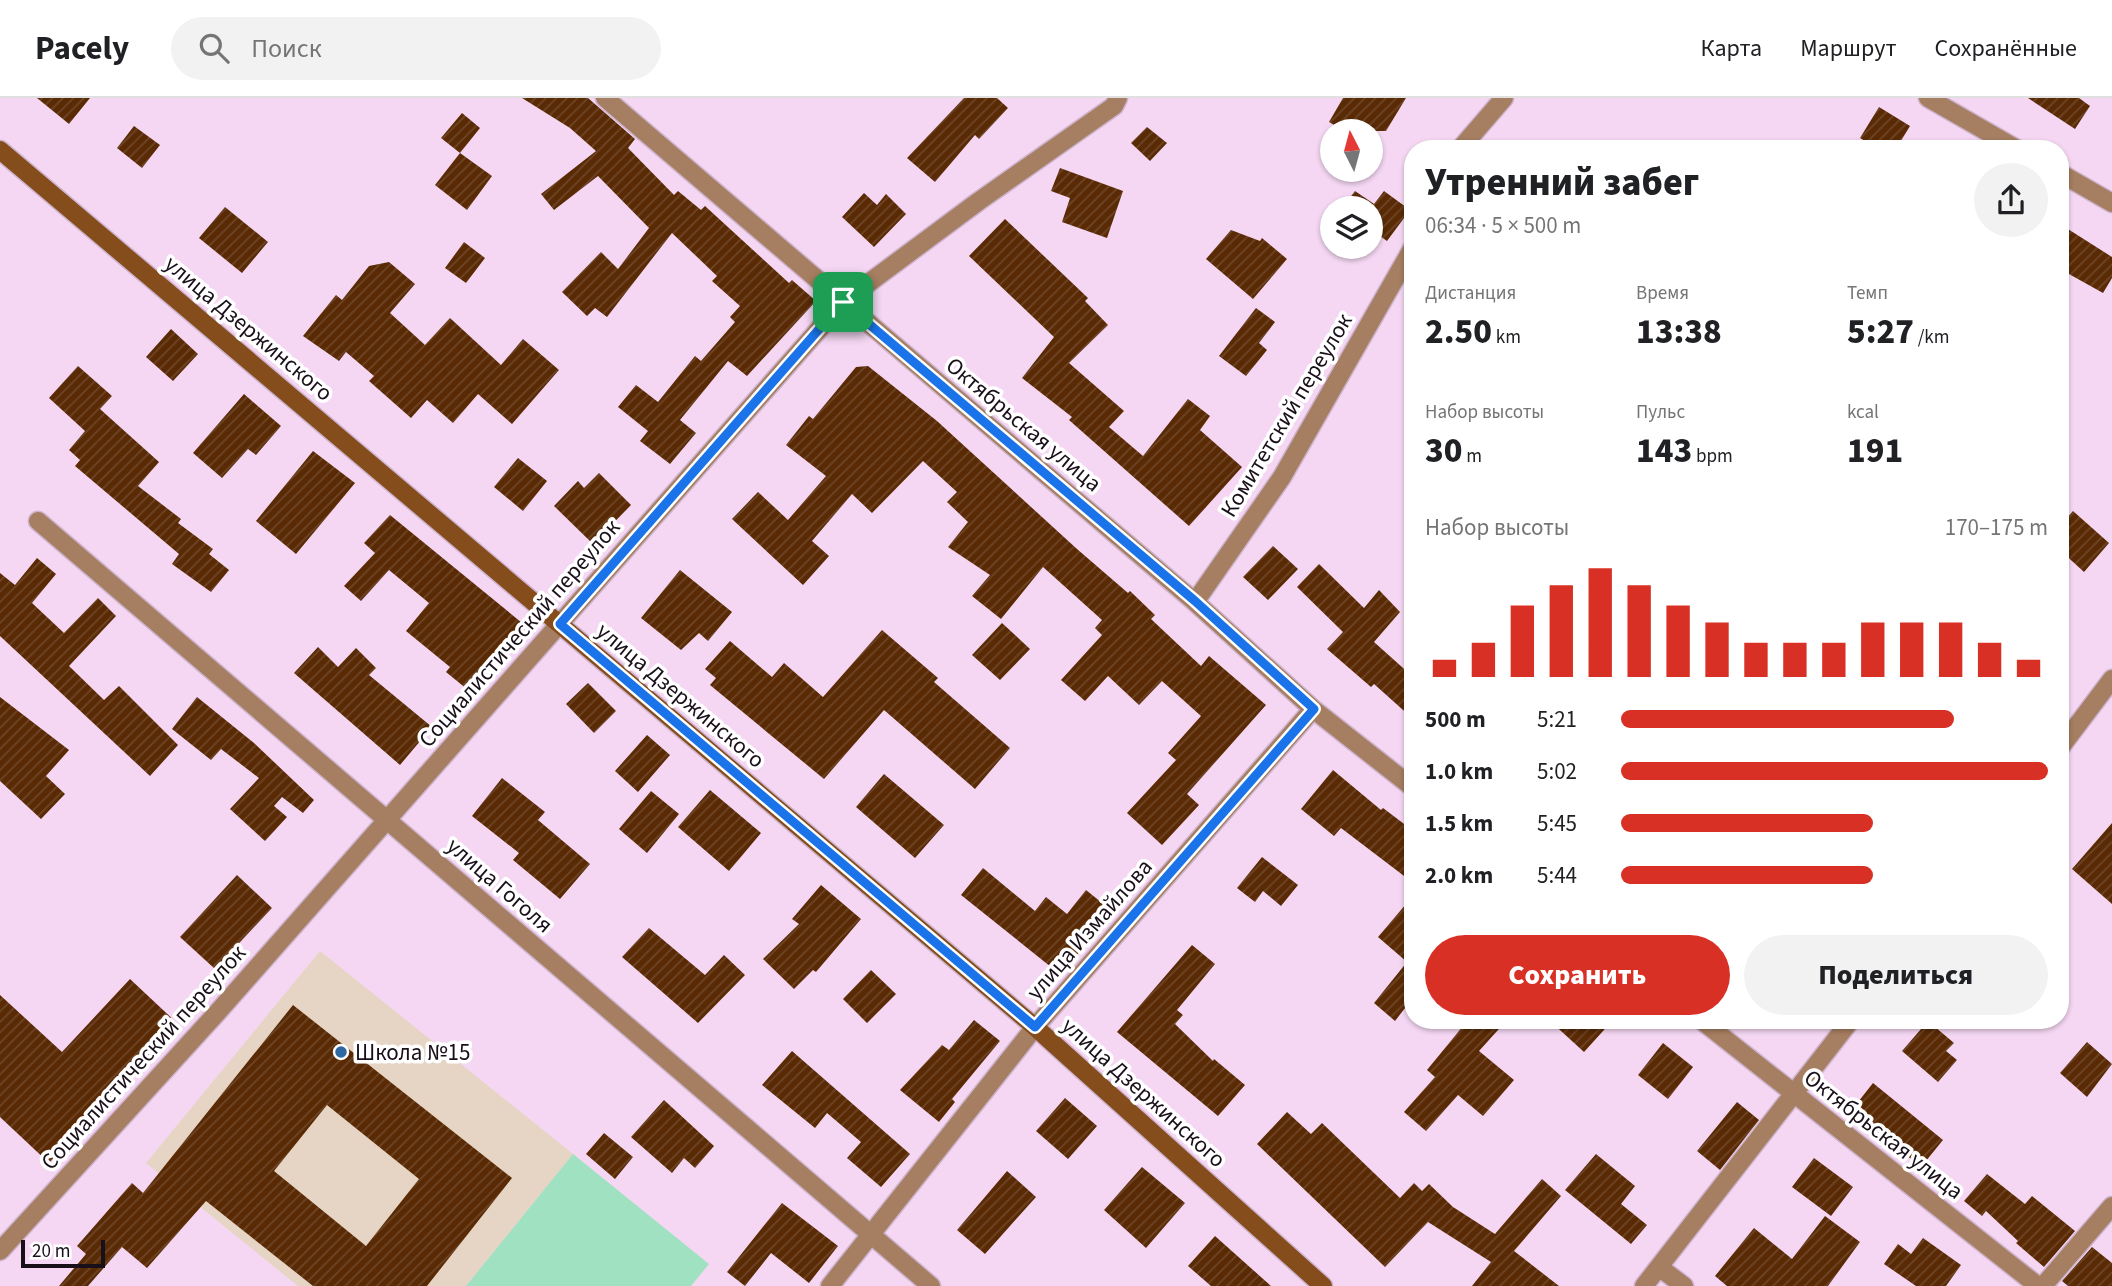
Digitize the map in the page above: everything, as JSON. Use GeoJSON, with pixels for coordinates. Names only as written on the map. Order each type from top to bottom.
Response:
{"type":"FeatureCollection","features":[{"type":"Feature","properties":{"kind":"street","name":"Октябрьская улица"},"geometry":{"type":"LineString","coordinates":[[605,98],[1195,601],[1314,709],[1404,779]]}},
{"type":"Feature","properties":{"kind":"street","name":"Социалистический переулок"},"geometry":{"type":"LineString","coordinates":[[0,1251],[216,1014],[843,302],[979,201],[1114,106],[1118,98]]}},
{"type":"Feature","properties":{"kind":"street"},"geometry":{"type":"LineString","coordinates":[[1468,140],[1504,98]]}},
{"type":"Feature","properties":{"kind":"street"},"geometry":{"type":"LineString","coordinates":[[1928,98],[2001,140]]}},
{"type":"Feature","properties":{"kind":"street","name":"улица Дзержинского"},"geometry":{"type":"LineString","coordinates":[[0,150],[1035,1027],[1323,1286]]}},
{"type":"Feature","properties":{"kind":"street"},"geometry":{"type":"LineString","coordinates":[[2069,178],[2112,203]]}},
{"type":"Feature","properties":{"kind":"street","name":"Комитетский переулок"},"geometry":{"type":"LineString","coordinates":[[1195,601],[1282,477],[1404,263]]}},
{"type":"Feature","properties":{"kind":"street","name":"улица Гоголя"},"geometry":{"type":"LineString","coordinates":[[38,521],[930,1286]]}},
{"type":"Feature","properties":{"kind":"street"},"geometry":{"type":"LineString","coordinates":[[2069,736],[2112,679]]}},
{"type":"Feature","properties":{"kind":"street","name":"улица Измайлова"},"geometry":{"type":"LineString","coordinates":[[830,1286],[1035,1027],[1314,709]]}},
{"type":"Feature","properties":{"kind":"street","name":"Октябрьская улица"},"geometry":{"type":"LineString","coordinates":[[1712,1029],[2040,1286]]}},
{"type":"Feature","properties":{"kind":"street"},"geometry":{"type":"LineString","coordinates":[[1644,1286],[1844,1029]]}},
{"type":"Feature","properties":{"kind":"street"},"geometry":{"type":"LineString","coordinates":[[2040,1286],[2112,1206]]}},
{"type":"Feature","properties":{"kind":"street"},"geometry":{"type":"LineString","coordinates":[[1659,1266],[1684,1286]]}},
{"type":"Feature","properties":{"kind":"shaded area","name":"Школа №15"},"geometry":{"type":"Polygon","coordinates":[[[320,951],[573,1154],[466,1286],[298,1286],[146,1163],[320,951]]]}},
{"type":"Feature","properties":{"kind":"green space"},"geometry":{"type":"Polygon","coordinates":[[[573,1154],[709,1264],[691,1286],[466,1286],[573,1154]]]}},
{"type":"Feature","properties":{"kind":"building"},"geometry":{"type":"Polygon","coordinates":[[[37,98],[90,98],[69,124],[37,98]]]}},
{"type":"Feature","properties":{"kind":"building"},"geometry":{"type":"Polygon","coordinates":[[[522,98],[588,98],[635,139],[628,148],[674,195],[678,191],[701,210],[705,206],[789,283],[792,280],[816,301],[747,376],[728,361],[680,420],[696,433],[670,464],[640,441],[648,431],[618,407],[636,385],[658,402],[695,356],[701,361],[735,322],[730,317],[740,306],[712,281],[717,276],[672,233],[607,317],[595,308],[587,316],[562,292],[601,252],[618,269],[649,228],[598,176],[554,210],[541,194],[596,151],[570,128],[522,98]]]}},
{"type":"Feature","properties":{"kind":"building"},"geometry":{"type":"Polygon","coordinates":[[[964,98],[997,98],[1008,108],[979,139],[975,135],[935,182],[907,158],[964,98]]]}},
{"type":"Feature","properties":{"kind":"building"},"geometry":{"type":"Polygon","coordinates":[[[1343,98],[1406,98],[1386,131],[1383,131],[1383,119],[1331,119],[1343,98]]]}},
{"type":"Feature","properties":{"kind":"building"},"geometry":{"type":"Polygon","coordinates":[[[2028,98],[2079,98],[2090,106],[2075,129],[2028,98]]]}},
{"type":"Feature","properties":{"kind":"building"},"geometry":{"type":"Polygon","coordinates":[[[1879,107],[1910,126],[1901,140],[1860,138],[1879,107]]]}},
{"type":"Feature","properties":{"kind":"building"},"geometry":{"type":"Polygon","coordinates":[[[462,113],[480,128],[460,153],[441,138],[462,113]]]}},
{"type":"Feature","properties":{"kind":"building"},"geometry":{"type":"Polygon","coordinates":[[[134,126],[160,145],[142,168],[117,148],[134,126]]]}},
{"type":"Feature","properties":{"kind":"building"},"geometry":{"type":"Polygon","coordinates":[[[1147,127],[1167,143],[1150,161],[1131,143],[1147,127]]]}},
{"type":"Feature","properties":{"kind":"building"},"geometry":{"type":"Polygon","coordinates":[[[460,153],[492,176],[467,210],[435,185],[460,153]]]}},
{"type":"Feature","properties":{"kind":"building"},"geometry":{"type":"Polygon","coordinates":[[[1060,168],[1123,191],[1107,238],[1062,222],[1070,198],[1051,191],[1060,168]]]}},
{"type":"Feature","properties":{"kind":"building"},"geometry":{"type":"Polygon","coordinates":[[[1384,191],[1404,206],[1404,218],[1387,241],[1383,238],[1383,196],[1380,196],[1384,191]]]}},
{"type":"Feature","properties":{"kind":"building"},"geometry":{"type":"Polygon","coordinates":[[[864,193],[877,205],[886,194],[906,214],[874,247],[842,217],[864,193]]]}},
{"type":"Feature","properties":{"kind":"building"},"geometry":{"type":"Polygon","coordinates":[[[225,207],[268,242],[242,273],[199,238],[225,207]]]}},
{"type":"Feature","properties":{"kind":"building"},"geometry":{"type":"Polygon","coordinates":[[[1005,219],[1088,298],[1085,301],[1108,325],[1069,363],[1124,411],[1109,427],[1143,456],[1188,399],[1210,416],[1200,430],[1242,467],[1189,526],[1069,420],[1072,417],[1022,378],[1054,337],[969,256],[1005,219]]]}},
{"type":"Feature","properties":{"kind":"building"},"geometry":{"type":"Polygon","coordinates":[[[1231,230],[1260,241],[1262,238],[1287,259],[1253,299],[1206,259],[1231,230]]]}},
{"type":"Feature","properties":{"kind":"building"},"geometry":{"type":"Polygon","coordinates":[[[2069,230],[2112,257],[2112,278],[2103,293],[2069,274],[2069,230]]]}},
{"type":"Feature","properties":{"kind":"building"},"geometry":{"type":"Polygon","coordinates":[[[464,242],[485,258],[466,283],[445,268],[464,242]]]}},
{"type":"Feature","properties":{"kind":"building"},"geometry":{"type":"Polygon","coordinates":[[[389,262],[415,284],[390,313],[425,345],[450,318],[501,365],[523,339],[559,370],[512,424],[478,394],[453,423],[427,400],[411,418],[369,381],[374,376],[346,352],[339,361],[303,336],[336,295],[342,300],[369,266],[389,262]]]}},
{"type":"Feature","properties":{"kind":"building"},"geometry":{"type":"Polygon","coordinates":[[[1256,308],[1275,322],[1259,343],[1267,350],[1246,376],[1219,356],[1256,308]]]}},
{"type":"Feature","properties":{"kind":"building"},"geometry":{"type":"Polygon","coordinates":[[[171,329],[198,354],[173,381],[146,357],[171,329]]]}},
{"type":"Feature","properties":{"kind":"building"},"geometry":{"type":"Polygon","coordinates":[[[78,366],[112,396],[100,409],[159,462],[138,486],[181,519],[178,523],[213,549],[209,554],[229,570],[211,592],[172,564],[179,554],[75,466],[80,460],[69,450],[85,431],[49,398],[78,366]]]}},
{"type":"Feature","properties":{"kind":"building"},"geometry":{"type":"Polygon","coordinates":[[[868,366],[937,421],[1077,549],[1128,593],[1130,591],[1155,615],[1151,619],[1201,666],[1209,656],[1266,705],[1187,794],[1199,805],[1162,845],[1127,813],[1176,760],[1168,753],[1201,716],[1162,681],[1139,705],[1108,676],[1085,701],[1061,680],[1102,635],[1095,628],[1102,620],[1043,567],[1001,619],[972,596],[990,575],[948,547],[968,522],[947,502],[957,492],[923,461],[872,513],[852,494],[812,541],[829,556],[803,585],[732,519],[758,492],[788,520],[826,476],[786,445],[809,416],[813,419],[856,367],[868,366]]]}},
{"type":"Feature","properties":{"kind":"building"},"geometry":{"type":"Polygon","coordinates":[[[244,394],[281,426],[256,455],[248,449],[222,478],[193,453],[244,394]]]}},
{"type":"Feature","properties":{"kind":"building"},"geometry":{"type":"Polygon","coordinates":[[[313,451],[355,483],[296,554],[256,521],[313,451]]]}},
{"type":"Feature","properties":{"kind":"building"},"geometry":{"type":"Polygon","coordinates":[[[518,458],[547,481],[523,511],[494,487],[518,458]]]}},
{"type":"Feature","properties":{"kind":"building"},"geometry":{"type":"Polygon","coordinates":[[[599,473],[631,505],[593,544],[554,506],[578,481],[584,488],[599,473]]]}},
{"type":"Feature","properties":{"kind":"building"},"geometry":{"type":"Polygon","coordinates":[[[2073,511],[2109,543],[2084,572],[2069,558],[2069,516],[2073,511]]]}},
{"type":"Feature","properties":{"kind":"building"},"geometry":{"type":"Polygon","coordinates":[[[390,515],[527,627],[494,668],[489,664],[468,690],[446,672],[450,667],[406,631],[429,603],[389,570],[361,601],[344,586],[375,553],[364,543],[390,515]]]}},
{"type":"Feature","properties":{"kind":"building"},"geometry":{"type":"Polygon","coordinates":[[[1273,546],[1298,569],[1268,600],[1243,577],[1273,546]]]}},
{"type":"Feature","properties":{"kind":"building"},"geometry":{"type":"Polygon","coordinates":[[[37,558],[56,574],[32,603],[64,633],[98,598],[116,616],[69,666],[104,700],[119,686],[178,745],[150,776],[0,636],[0,573],[15,585],[37,558]]]}},
{"type":"Feature","properties":{"kind":"building"},"geometry":{"type":"Polygon","coordinates":[[[1319,564],[1364,608],[1379,590],[1400,612],[1374,642],[1404,669],[1404,711],[1374,684],[1371,687],[1327,649],[1343,632],[1297,587],[1319,564]]]}},
{"type":"Feature","properties":{"kind":"building"},"geometry":{"type":"Polygon","coordinates":[[[680,570],[732,612],[708,641],[699,633],[681,650],[641,618],[680,570]]]}},
{"type":"Feature","properties":{"kind":"building"},"geometry":{"type":"Polygon","coordinates":[[[1002,623],[1030,649],[1000,680],[972,655],[1002,623]]]}},
{"type":"Feature","properties":{"kind":"building"},"geometry":{"type":"Polygon","coordinates":[[[882,630],[938,678],[934,682],[1010,748],[975,789],[884,710],[824,779],[710,685],[716,678],[705,669],[730,641],[772,677],[784,663],[823,697],[882,630]]]}},
{"type":"Feature","properties":{"kind":"building"},"geometry":{"type":"Polygon","coordinates":[[[318,647],[338,667],[356,648],[376,668],[369,675],[432,727],[400,765],[294,673],[318,647]]]}},
{"type":"Feature","properties":{"kind":"building"},"geometry":{"type":"Polygon","coordinates":[[[588,683],[616,711],[594,733],[566,704],[588,683]]]}},
{"type":"Feature","properties":{"kind":"building"},"geometry":{"type":"Polygon","coordinates":[[[0,697],[69,750],[46,776],[65,794],[41,819],[0,781],[0,697]]]}},
{"type":"Feature","properties":{"kind":"building"},"geometry":{"type":"Polygon","coordinates":[[[197,697],[254,743],[314,800],[303,813],[282,797],[274,806],[287,817],[265,841],[230,809],[259,778],[221,749],[211,760],[172,729],[197,697]]]}},
{"type":"Feature","properties":{"kind":"building"},"geometry":{"type":"Polygon","coordinates":[[[647,735],[670,755],[638,792],[615,771],[647,735]]]}},
{"type":"Feature","properties":{"kind":"building"},"geometry":{"type":"Polygon","coordinates":[[[1333,770],[1381,810],[1383,808],[1404,824],[1404,876],[1341,828],[1334,836],[1301,809],[1333,770]]]}},
{"type":"Feature","properties":{"kind":"building"},"geometry":{"type":"Polygon","coordinates":[[[884,774],[944,825],[915,858],[856,807],[884,774]]]}},
{"type":"Feature","properties":{"kind":"building"},"geometry":{"type":"Polygon","coordinates":[[[502,778],[545,812],[538,820],[590,864],[560,899],[513,860],[519,853],[472,816],[502,778]]]}},
{"type":"Feature","properties":{"kind":"building"},"geometry":{"type":"Polygon","coordinates":[[[710,790],[761,833],[729,871],[678,827],[710,790]]]}},
{"type":"Feature","properties":{"kind":"building"},"geometry":{"type":"Polygon","coordinates":[[[651,791],[679,814],[647,853],[619,829],[651,791]]]}},
{"type":"Feature","properties":{"kind":"building"},"geometry":{"type":"Polygon","coordinates":[[[2112,823],[2112,904],[2072,869],[2112,823]]]}},
{"type":"Feature","properties":{"kind":"building"},"geometry":{"type":"Polygon","coordinates":[[[1262,857],[1298,885],[1281,906],[1263,891],[1255,902],[1237,888],[1262,857]]]}},
{"type":"Feature","properties":{"kind":"building"},"geometry":{"type":"Polygon","coordinates":[[[983,868],[1035,911],[1046,897],[1067,914],[1086,890],[1112,911],[1061,975],[961,895],[983,868]]]}},
{"type":"Feature","properties":{"kind":"building"},"geometry":{"type":"Polygon","coordinates":[[[237,875],[272,908],[215,969],[180,937],[237,875]]]}},
{"type":"Feature","properties":{"kind":"building"},"geometry":{"type":"Polygon","coordinates":[[[821,885],[861,919],[816,972],[813,970],[794,989],[763,959],[799,924],[792,919],[821,885]]]}},
{"type":"Feature","properties":{"kind":"building"},"geometry":{"type":"Polygon","coordinates":[[[1404,906],[1404,959],[1378,937],[1404,906]]]}},
{"type":"Feature","properties":{"kind":"building"},"geometry":{"type":"Polygon","coordinates":[[[649,928],[705,975],[724,955],[745,975],[698,1023],[622,957],[649,928]]]}},
{"type":"Feature","properties":{"kind":"building"},"geometry":{"type":"Polygon","coordinates":[[[1192,945],[1215,964],[1177,1010],[1183,1015],[1175,1024],[1213,1061],[1214,1059],[1245,1085],[1218,1116],[1117,1032],[1192,945]]]}},
{"type":"Feature","properties":{"kind":"building"},"geometry":{"type":"Polygon","coordinates":[[[1404,966],[1404,1009],[1395,1021],[1374,1003],[1404,966]]]}},
{"type":"Feature","properties":{"kind":"building"},"geometry":{"type":"Polygon","coordinates":[[[871,970],[896,994],[867,1023],[843,999],[871,970]]]}},
{"type":"Feature","properties":{"kind":"building"},"geometry":{"type":"Polygon","coordinates":[[[130,979],[178,1024],[49,1163],[0,1117],[0,995],[62,1052],[130,979]]]}},
{"type":"Feature","properties":{"kind":"building"},"geometry":{"type":"Polygon","coordinates":[[[293,1005],[512,1178],[427,1286],[313,1286],[206,1201],[147,1268],[122,1247],[88,1286],[59,1286],[86,1254],[77,1246],[132,1183],[143,1193],[293,1005]],[[327,1105],[274,1171],[366,1246],[419,1179],[327,1105]]]}},
{"type":"Feature","properties":{"kind":"building"},"geometry":{"type":"Polygon","coordinates":[[[974,1020],[1000,1041],[952,1099],[955,1102],[939,1122],[900,1090],[942,1045],[949,1050],[974,1020]]]}},
{"type":"Feature","properties":{"kind":"building"},"geometry":{"type":"Polygon","coordinates":[[[1461,1029],[1499,1029],[1479,1051],[1514,1080],[1483,1116],[1458,1095],[1426,1131],[1404,1112],[1435,1077],[1427,1070],[1461,1029]]]}},
{"type":"Feature","properties":{"kind":"building"},"geometry":{"type":"Polygon","coordinates":[[[1559,1029],[1605,1029],[1584,1052],[1559,1029]]]}},
{"type":"Feature","properties":{"kind":"building"},"geometry":{"type":"Polygon","coordinates":[[[1921,1029],[1937,1029],[1954,1043],[1946,1051],[1957,1060],[1938,1082],[1902,1051],[1921,1029]]]}},
{"type":"Feature","properties":{"kind":"building"},"geometry":{"type":"Polygon","coordinates":[[[2087,1042],[2112,1064],[2087,1097],[2060,1073],[2087,1042]]]}},
{"type":"Feature","properties":{"kind":"building"},"geometry":{"type":"Polygon","coordinates":[[[1663,1043],[1693,1067],[1668,1099],[1638,1075],[1663,1043]]]}},
{"type":"Feature","properties":{"kind":"building"},"geometry":{"type":"Polygon","coordinates":[[[792,1051],[910,1154],[881,1187],[847,1158],[861,1142],[827,1113],[815,1128],[762,1085],[792,1051]]]}},
{"type":"Feature","properties":{"kind":"building"},"geometry":{"type":"Polygon","coordinates":[[[1873,1083],[1943,1140],[1921,1167],[1851,1111],[1873,1083]]]}},
{"type":"Feature","properties":{"kind":"building"},"geometry":{"type":"Polygon","coordinates":[[[1065,1098],[1097,1126],[1068,1159],[1036,1131],[1065,1098]]]}},
{"type":"Feature","properties":{"kind":"building"},"geometry":{"type":"Polygon","coordinates":[[[664,1100],[714,1146],[695,1168],[684,1158],[672,1173],[631,1137],[664,1100]]]}},
{"type":"Feature","properties":{"kind":"building"},"geometry":{"type":"Polygon","coordinates":[[[1737,1102],[1759,1120],[1720,1170],[1697,1151],[1737,1102]]]}},
{"type":"Feature","properties":{"kind":"building"},"geometry":{"type":"Polygon","coordinates":[[[1287,1112],[1311,1134],[1322,1123],[1400,1198],[1414,1183],[1422,1191],[1429,1184],[1453,1207],[1495,1234],[1542,1179],[1561,1196],[1514,1251],[1559,1286],[1472,1286],[1491,1262],[1428,1222],[1385,1267],[1257,1144],[1287,1112]]]}},
{"type":"Feature","properties":{"kind":"building"},"geometry":{"type":"Polygon","coordinates":[[[604,1133],[633,1157],[615,1179],[586,1154],[604,1133]]]}},
{"type":"Feature","properties":{"kind":"building"},"geometry":{"type":"Polygon","coordinates":[[[1596,1154],[1635,1186],[1621,1204],[1647,1225],[1631,1244],[1565,1190],[1596,1154]]]}},
{"type":"Feature","properties":{"kind":"building"},"geometry":{"type":"Polygon","coordinates":[[[1814,1158],[1853,1187],[1831,1216],[1792,1187],[1814,1158]]]}},
{"type":"Feature","properties":{"kind":"building"},"geometry":{"type":"Polygon","coordinates":[[[1142,1167],[1185,1203],[1146,1248],[1104,1210],[1142,1167]]]}},
{"type":"Feature","properties":{"kind":"building"},"geometry":{"type":"Polygon","coordinates":[[[1007,1171],[1036,1197],[985,1254],[957,1230],[1007,1171]]]}},
{"type":"Feature","properties":{"kind":"building"},"geometry":{"type":"Polygon","coordinates":[[[1987,1174],[2025,1204],[2032,1196],[2075,1231],[2044,1267],[2016,1243],[2018,1241],[1986,1211],[1982,1216],[1964,1201],[1987,1174]]]}},
{"type":"Feature","properties":{"kind":"building"},"geometry":{"type":"Polygon","coordinates":[[[782,1203],[838,1246],[809,1283],[771,1253],[745,1286],[727,1272],[782,1203]]]}},
{"type":"Feature","properties":{"kind":"building"},"geometry":{"type":"Polygon","coordinates":[[[1825,1216],[1860,1242],[1828,1286],[1727,1286],[1715,1276],[1754,1228],[1792,1259],[1825,1216]]]}},
{"type":"Feature","properties":{"kind":"building"},"geometry":{"type":"Polygon","coordinates":[[[1215,1236],[1271,1286],[1211,1286],[1188,1266],[1215,1236]]]}},
{"type":"Feature","properties":{"kind":"building"},"geometry":{"type":"Polygon","coordinates":[[[1923,1238],[1961,1265],[1946,1286],[1916,1286],[1884,1264],[1898,1244],[1911,1254],[1923,1238]]]}},
{"type":"Feature","properties":{"kind":"building"},"geometry":{"type":"Polygon","coordinates":[[[2092,1247],[2112,1263],[2112,1286],[2068,1286],[2062,1281],[2092,1247]]]}},
{"type":"Feature","properties":{"kind":"place","name":"Школа №15"},"geometry":{"type":"Point","coordinates":[341,1052]}},
{"type":"Feature","properties":{"kind":"route"},"geometry":{"type":"LineString","coordinates":[[843,302],[1195,601],[1314,709],[1035,1027],[560,624],[843,302]]}}]}
